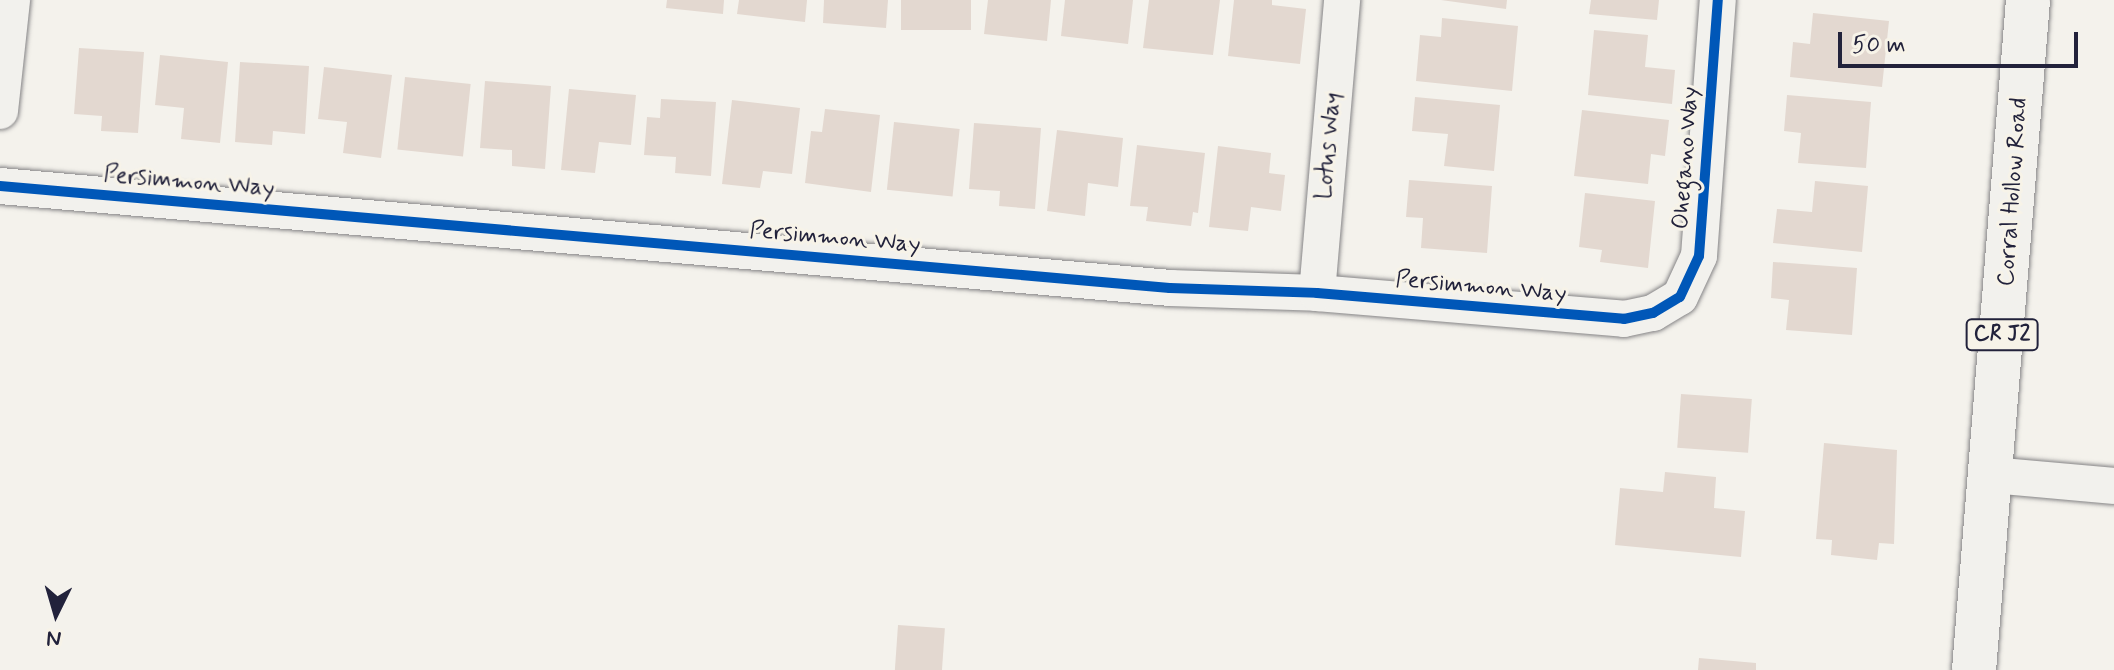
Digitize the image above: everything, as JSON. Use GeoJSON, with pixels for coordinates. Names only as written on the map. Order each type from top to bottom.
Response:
{"type":"FeatureCollection","features":[{"type":"Feature","properties":{"kind":"main road","name":"Corral Hollow Road"},"geometry":{"type":"LineString","coordinates":[[1974,670],[2028,0]]}},
{"type":"Feature","properties":{"kind":"street"},"geometry":{"type":"LineString","coordinates":[[0,111],[12,0]]}},
{"type":"Feature","properties":{"kind":"street","name":"Lotus Way"},"geometry":{"type":"LineString","coordinates":[[1317,293],[1342,0]]}},
{"type":"Feature","properties":{"kind":"street","name":"Ohegano Way"},"geometry":{"type":"LineString","coordinates":[[1665,307],[1690,283],[1699,256],[1718,0]]}},
{"type":"Feature","properties":{"kind":"street","name":"Persimmon Way"},"geometry":{"type":"LineString","coordinates":[[0,186],[1170,288],[1317,293],[1624,319],[1665,307]]}},
{"type":"Feature","properties":{"kind":"street"},"geometry":{"type":"LineString","coordinates":[[1991,475],[2114,486]]}},
{"type":"Feature","properties":{"kind":"building"},"geometry":{"type":"Polygon","coordinates":[[[667,0],[724,0],[723,14],[666,8],[667,0]]]}},
{"type":"Feature","properties":{"kind":"building"},"geometry":{"type":"Polygon","coordinates":[[[739,0],[807,0],[805,22],[737,14],[739,0]]]}},
{"type":"Feature","properties":{"kind":"building"},"geometry":{"type":"Polygon","coordinates":[[[824,0],[888,0],[886,28],[823,23],[824,0]]]}},
{"type":"Feature","properties":{"kind":"building"},"geometry":{"type":"Polygon","coordinates":[[[901,0],[971,0],[971,30],[901,30],[901,0]]]}},
{"type":"Feature","properties":{"kind":"building"},"geometry":{"type":"Polygon","coordinates":[[[988,0],[1051,0],[1047,41],[984,34],[988,0]]]}},
{"type":"Feature","properties":{"kind":"building"},"geometry":{"type":"Polygon","coordinates":[[[1065,0],[1133,0],[1128,44],[1061,36],[1065,0]]]}},
{"type":"Feature","properties":{"kind":"building"},"geometry":{"type":"Polygon","coordinates":[[[1149,0],[1220,0],[1213,55],[1143,48],[1149,0]]]}},
{"type":"Feature","properties":{"kind":"building"},"geometry":{"type":"Polygon","coordinates":[[[1234,0],[1272,0],[1272,5],[1306,9],[1300,64],[1228,56],[1234,0]]]}},
{"type":"Feature","properties":{"kind":"building"},"geometry":{"type":"Polygon","coordinates":[[[1441,0],[1507,0],[1506,9],[1441,0]]]}},
{"type":"Feature","properties":{"kind":"building"},"geometry":{"type":"Polygon","coordinates":[[[1591,0],[1659,0],[1657,20],[1589,14],[1591,0]]]}},
{"type":"Feature","properties":{"kind":"building"},"geometry":{"type":"Polygon","coordinates":[[[1813,13],[1889,21],[1882,87],[1790,77],[1793,42],[1810,44],[1813,13]]]}},
{"type":"Feature","properties":{"kind":"building"},"geometry":{"type":"Polygon","coordinates":[[[1442,18],[1518,26],[1512,91],[1416,81],[1420,35],[1441,37],[1442,18]]]}},
{"type":"Feature","properties":{"kind":"building"},"geometry":{"type":"Polygon","coordinates":[[[1594,30],[1648,35],[1645,67],[1675,70],[1672,104],[1588,95],[1594,30]]]}},
{"type":"Feature","properties":{"kind":"building"},"geometry":{"type":"Polygon","coordinates":[[[79,48],[144,52],[138,133],[101,131],[102,116],[74,114],[79,48]]]}},
{"type":"Feature","properties":{"kind":"building"},"geometry":{"type":"Polygon","coordinates":[[[160,55],[228,62],[220,143],[181,139],[184,108],[155,105],[160,55]]]}},
{"type":"Feature","properties":{"kind":"building"},"geometry":{"type":"Polygon","coordinates":[[[240,62],[309,66],[305,134],[273,131],[272,145],[235,142],[240,62]]]}},
{"type":"Feature","properties":{"kind":"building"},"geometry":{"type":"Polygon","coordinates":[[[324,67],[392,75],[381,158],[343,153],[347,122],[318,119],[324,67]]]}},
{"type":"Feature","properties":{"kind":"building"},"geometry":{"type":"Polygon","coordinates":[[[405,77],[471,84],[463,156],[397,150],[405,77]]]}},
{"type":"Feature","properties":{"kind":"building"},"geometry":{"type":"Polygon","coordinates":[[[485,81],[551,86],[545,169],[512,166],[512,150],[480,148],[485,81]]]}},
{"type":"Feature","properties":{"kind":"building"},"geometry":{"type":"Polygon","coordinates":[[[569,89],[636,95],[631,145],[599,142],[595,173],[561,170],[569,89]]]}},
{"type":"Feature","properties":{"kind":"building"},"geometry":{"type":"Polygon","coordinates":[[[1787,95],[1871,102],[1866,168],[1798,163],[1801,133],[1784,131],[1787,95]]]}},
{"type":"Feature","properties":{"kind":"building"},"geometry":{"type":"Polygon","coordinates":[[[1415,97],[1500,105],[1494,171],[1444,166],[1448,134],[1412,131],[1415,97]]]}},
{"type":"Feature","properties":{"kind":"building"},"geometry":{"type":"Polygon","coordinates":[[[661,99],[716,102],[711,176],[675,173],[676,157],[644,155],[647,117],[660,118],[661,99]]]}},
{"type":"Feature","properties":{"kind":"building"},"geometry":{"type":"Polygon","coordinates":[[[732,100],[800,108],[792,174],[763,171],[760,188],[722,184],[732,100]]]}},
{"type":"Feature","properties":{"kind":"building"},"geometry":{"type":"Polygon","coordinates":[[[825,109],[880,115],[871,192],[805,183],[811,131],[822,132],[825,109]]]}},
{"type":"Feature","properties":{"kind":"building"},"geometry":{"type":"Polygon","coordinates":[[[1582,110],[1669,120],[1665,156],[1651,154],[1648,184],[1574,176],[1582,110]]]}},
{"type":"Feature","properties":{"kind":"building"},"geometry":{"type":"Polygon","coordinates":[[[894,122],[960,129],[953,197],[887,190],[894,122]]]}},
{"type":"Feature","properties":{"kind":"building"},"geometry":{"type":"Polygon","coordinates":[[[974,123],[1041,128],[1035,209],[999,206],[1000,191],[969,189],[974,123]]]}},
{"type":"Feature","properties":{"kind":"building"},"geometry":{"type":"Polygon","coordinates":[[[1057,130],[1123,138],[1118,187],[1088,183],[1085,216],[1047,211],[1057,130]]]}},
{"type":"Feature","properties":{"kind":"building"},"geometry":{"type":"Polygon","coordinates":[[[1137,145],[1205,153],[1198,213],[1193,212],[1191,226],[1146,221],[1148,207],[1130,206],[1137,145]]]}},
{"type":"Feature","properties":{"kind":"building"},"geometry":{"type":"Polygon","coordinates":[[[1218,146],[1271,153],[1269,173],[1285,175],[1281,211],[1251,207],[1248,231],[1209,227],[1218,146]]]}},
{"type":"Feature","properties":{"kind":"building"},"geometry":{"type":"Polygon","coordinates":[[[1409,180],[1492,186],[1487,253],[1421,248],[1423,218],[1406,217],[1409,180]]]}},
{"type":"Feature","properties":{"kind":"building"},"geometry":{"type":"Polygon","coordinates":[[[1815,181],[1868,186],[1862,252],[1773,243],[1777,209],[1812,212],[1815,181]]]}},
{"type":"Feature","properties":{"kind":"building"},"geometry":{"type":"Polygon","coordinates":[[[1585,193],[1655,201],[1648,268],[1600,262],[1602,250],[1579,247],[1585,193]]]}},
{"type":"Feature","properties":{"kind":"building"},"geometry":{"type":"Polygon","coordinates":[[[1773,262],[1857,268],[1852,335],[1786,330],[1789,300],[1771,298],[1773,262]]]}},
{"type":"Feature","properties":{"kind":"building"},"geometry":{"type":"Polygon","coordinates":[[[1681,394],[1752,399],[1748,453],[1677,448],[1681,394]]]}},
{"type":"Feature","properties":{"kind":"building"},"geometry":{"type":"Polygon","coordinates":[[[1824,443],[1897,450],[1894,544],[1879,543],[1877,560],[1831,555],[1832,540],[1816,539],[1824,443]]]}},
{"type":"Feature","properties":{"kind":"building"},"geometry":{"type":"Polygon","coordinates":[[[1665,472],[1716,477],[1714,508],[1745,511],[1741,557],[1615,545],[1620,488],[1663,492],[1665,472]]]}},
{"type":"Feature","properties":{"kind":"building"},"geometry":{"type":"Polygon","coordinates":[[[898,625],[945,628],[942,670],[895,670],[898,625]]]}},
{"type":"Feature","properties":{"kind":"building"},"geometry":{"type":"Polygon","coordinates":[[[1699,658],[1756,663],[1756,670],[1698,670],[1699,658]]]}},
{"type":"Feature","properties":{"kind":"cycle path"},"geometry":{"type":"LineString","coordinates":[[0,186],[1170,288],[1317,293],[1624,319],[1653,313],[1680,297],[1699,256],[1718,0]]}}]}
